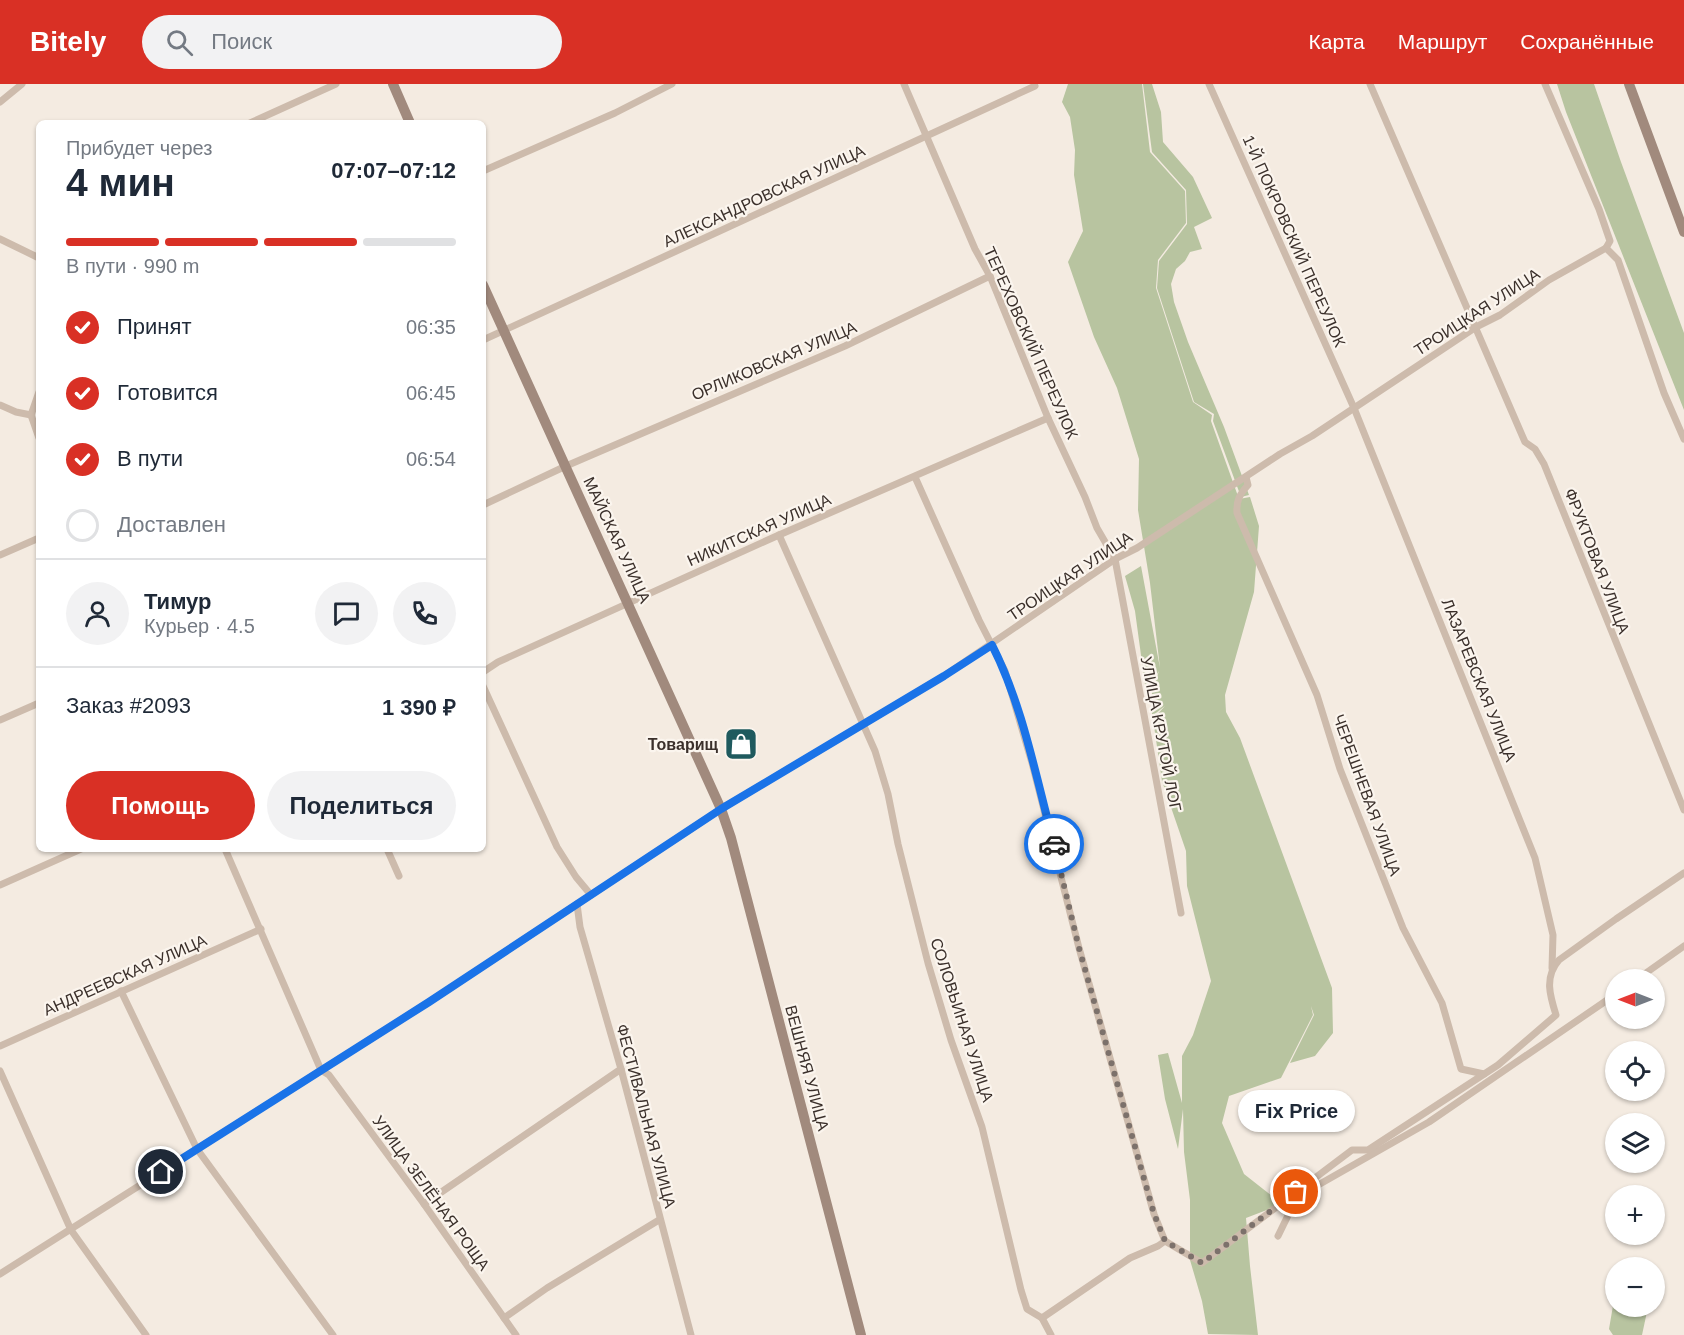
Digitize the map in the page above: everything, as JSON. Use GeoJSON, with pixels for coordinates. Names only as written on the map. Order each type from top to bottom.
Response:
{"type":"FeatureCollection","features":[{"type":"Feature","properties":{"kind":"street"},"geometry":{"type":"LineString","coordinates":[[0,102],[22,84]]}},
{"type":"Feature","properties":{"kind":"street"},"geometry":{"type":"LineString","coordinates":[[257,120],[336,84]]}},
{"type":"Feature","properties":{"kind":"street"},"geometry":{"type":"LineString","coordinates":[[393,84],[409,120]]}},
{"type":"Feature","properties":{"kind":"street"},"geometry":{"type":"LineString","coordinates":[[486,170],[615,113],[672,84]]}},
{"type":"Feature","properties":{"kind":"street","name":"ТЕРЕХОВСКИЙ ПЕРЕУЛОК"},"geometry":{"type":"LineString","coordinates":[[904,84],[975,249],[990,276],[1048,418],[1097,528],[1115,559]]}},
{"type":"Feature","properties":{"kind":"street","name":"1-Й ПОКРОВСКИЙ ПЕРЕУЛОК"},"geometry":{"type":"LineString","coordinates":[[1209,84],[1354,408]]}},
{"type":"Feature","properties":{"kind":"street","name":"ФРУКТОВАЯ УЛИЦА"},"geometry":{"type":"LineString","coordinates":[[1370,84],[1525,442],[1535,449],[1545,464],[1684,810]]}},
{"type":"Feature","properties":{"kind":"street"},"geometry":{"type":"LineString","coordinates":[[1545,84],[1599,209],[1610,241],[1606,248],[1618,260],[1664,393],[1684,439]]}},
{"type":"Feature","properties":{"kind":"street"},"geometry":{"type":"LineString","coordinates":[[1629,84],[1684,232]]}},
{"type":"Feature","properties":{"kind":"street","name":"АЛЕКСАНДРОВСКАЯ УЛИЦА"},"geometry":{"type":"LineString","coordinates":[[486,339],[1035,86]]}},
{"type":"Feature","properties":{"kind":"street"},"geometry":{"type":"LineString","coordinates":[[0,239],[36,257]]}},
{"type":"Feature","properties":{"kind":"street","name":"ТРОИЦКАЯ УЛИЦА"},"geometry":{"type":"LineString","coordinates":[[0,1274],[429,1002],[721,809],[944,676],[1115,559],[1144,543],[1476,327],[1500,315],[1549,280],[1606,248]]}},
{"type":"Feature","properties":{"kind":"street","name":"ОРЛИКОВСКАЯ УЛИЦА"},"geometry":{"type":"LineString","coordinates":[[486,504],[566,466],[845,346],[990,276]]}},
{"type":"Feature","properties":{"kind":"street","name":"МАЙСКАЯ УЛИЦА"},"geometry":{"type":"LineString","coordinates":[[486,291],[721,809]]}},
{"type":"Feature","properties":{"kind":"street"},"geometry":{"type":"LineString","coordinates":[[36,401],[31,415],[36,429]]}},
{"type":"Feature","properties":{"kind":"street"},"geometry":{"type":"LineString","coordinates":[[0,405],[31,415]]}},
{"type":"Feature","properties":{"kind":"street","name":"ЛАЗАРЕВСКАЯ УЛИЦА"},"geometry":{"type":"LineString","coordinates":[[1354,408],[1536,858],[1553,934],[1552,968],[1548,990],[1556,1015],[1514,1053],[1484,1074]]}},
{"type":"Feature","properties":{"kind":"street","name":"НИКИТСКАЯ УЛИЦА"},"geometry":{"type":"LineString","coordinates":[[486,670],[498,662],[779,535],[1048,418]]}},
{"type":"Feature","properties":{"kind":"street"},"geometry":{"type":"LineString","coordinates":[[915,477],[1005,671],[1017,707],[1079,948],[1154,1214],[1165,1241],[1202,1263],[1352,1150],[1368,1149],[1484,1074]]}},
{"type":"Feature","properties":{"kind":"street","name":"ЧЕРЕШНЕВАЯ УЛИЦА"},"geometry":{"type":"LineString","coordinates":[[1246,477],[1248,485],[1240,494],[1236,504],[1237,513],[1317,694],[1340,769],[1403,927],[1442,1003],[1461,1069],[1484,1074]]}},
{"type":"Feature","properties":{"kind":"street","name":"СОЛОВЬИНАЯ УЛИЦА"},"geometry":{"type":"LineString","coordinates":[[779,535],[875,751],[888,794],[898,844],[932,974],[951,1040],[982,1127],[1021,1290],[1027,1309],[1042,1318],[1051,1335]]}},
{"type":"Feature","properties":{"kind":"street"},"geometry":{"type":"LineString","coordinates":[[0,555],[36,539]]}},
{"type":"Feature","properties":{"kind":"street","name":"УЛИЦА КРУТОЙ ЛОГ"},"geometry":{"type":"LineString","coordinates":[[1115,559],[1181,913]]}},
{"type":"Feature","properties":{"kind":"street"},"geometry":{"type":"LineString","coordinates":[[486,693],[557,848],[591,895]]}},
{"type":"Feature","properties":{"kind":"street"},"geometry":{"type":"LineString","coordinates":[[0,720],[36,704]]}},
{"type":"Feature","properties":{"kind":"street","name":"ВЕШНЯЯ УЛИЦА"},"geometry":{"type":"LineString","coordinates":[[721,809],[731,838],[861,1335]]}},
{"type":"Feature","properties":{"kind":"street"},"geometry":{"type":"LineString","coordinates":[[0,885],[74,852]]}},
{"type":"Feature","properties":{"kind":"street"},"geometry":{"type":"LineString","coordinates":[[226,852],[321,1070]]}},
{"type":"Feature","properties":{"kind":"street"},"geometry":{"type":"LineString","coordinates":[[388,852],[399,876]]}},
{"type":"Feature","properties":{"kind":"street"},"geometry":{"type":"LineString","coordinates":[[1552,968],[1559,960],[1616,918],[1684,873]]}},
{"type":"Feature","properties":{"kind":"street","name":"ФЕСТИВАЛЬНАЯ УЛИЦА"},"geometry":{"type":"LineString","coordinates":[[577,904],[580,927],[621,1069],[691,1335]]}},
{"type":"Feature","properties":{"kind":"street","name":"АНДРЕЕВСКАЯ УЛИЦА"},"geometry":{"type":"LineString","coordinates":[[0,1046],[261,929]]}},
{"type":"Feature","properties":{"kind":"street"},"geometry":{"type":"LineString","coordinates":[[1652,969],[1684,946]]}},
{"type":"Feature","properties":{"kind":"street"},"geometry":{"type":"LineString","coordinates":[[121,991],[196,1149],[333,1335]]}},
{"type":"Feature","properties":{"kind":"street"},"geometry":{"type":"LineString","coordinates":[[1278,1236],[1297,1197],[1429,1122],[1605,1002]]}},
{"type":"Feature","properties":{"kind":"street"},"geometry":{"type":"LineString","coordinates":[[424,1203],[621,1069]]}},
{"type":"Feature","properties":{"kind":"street","name":"УЛИЦА ЗЕЛЁНАЯ РОЩА"},"geometry":{"type":"LineString","coordinates":[[321,1070],[329,1075],[424,1203],[516,1335]]}},
{"type":"Feature","properties":{"kind":"street"},"geometry":{"type":"LineString","coordinates":[[0,1071],[71,1230],[146,1335]]}},
{"type":"Feature","properties":{"kind":"street"},"geometry":{"type":"LineString","coordinates":[[504,1318],[547,1288],[659,1220]]}},
{"type":"Feature","properties":{"kind":"street"},"geometry":{"type":"LineString","coordinates":[[1042,1318],[1130,1258],[1165,1241]]}},
{"type":"Feature","properties":{"kind":"green space"},"geometry":{"type":"Polygon","coordinates":[[[1068,84],[1142,84],[1150,152],[1185,191],[1186,223],[1158,260],[1156,288],[1193,402],[1212,415],[1211,421],[1239,499],[1250,497],[1259,526],[1254,592],[1225,695],[1226,712],[1240,738],[1332,988],[1333,1033],[1315,1056],[1290,1063],[1314,1015],[1311,1006],[1313,1015],[1281,1078],[1229,1096],[1222,1123],[1244,1174],[1282,1204],[1246,1218],[1258,1335],[1208,1334],[1202,1301],[1190,1260],[1190,1200],[1184,1152],[1183,1109],[1178,1149],[1165,1099],[1158,1055],[1168,1053],[1182,1103],[1182,1056],[1193,1035],[1211,981],[1187,886],[1186,851],[1162,781],[1153,719],[1165,706],[1152,716],[1152,691],[1159,671],[1146,692],[1135,611],[1125,576],[1141,566],[1160,668],[1150,583],[1138,510],[1139,459],[1117,388],[1094,337],[1068,262],[1083,231],[1074,175],[1075,150],[1070,117],[1062,102],[1068,84]]]}},
{"type":"Feature","properties":{"kind":"green space"},"geometry":{"type":"Polygon","coordinates":[[[1143,84],[1152,84],[1161,112],[1163,142],[1193,177],[1212,218],[1194,227],[1202,249],[1190,252],[1185,261],[1176,269],[1171,284],[1174,302],[1188,342],[1224,427],[1249,495],[1241,497],[1213,421],[1214,414],[1194,402],[1157,288],[1159,261],[1187,224],[1186,190],[1152,152],[1143,84]]]}},
{"type":"Feature","properties":{"kind":"green space"},"geometry":{"type":"Polygon","coordinates":[[[1557,84],[1594,84],[1684,333],[1684,410],[1566,112],[1557,84]]]}},
{"type":"Feature","properties":{"kind":"green space"},"geometry":{"type":"Polygon","coordinates":[[[1611,1317],[1646,1317],[1642,1335],[1613,1335],[1609,1329],[1611,1317]]]}},
{"type":"Feature","properties":{"kind":"way so far"},"geometry":{"type":"LineString","coordinates":[[1054,844],[1079,948],[1154,1214],[1165,1241],[1202,1263],[1296,1192]]}},
{"type":"Feature","properties":{"kind":"place","name":"Товарищ"},"geometry":{"type":"Point","coordinates":[741,744]}},
{"type":"Feature","properties":{"kind":"place","name":"Fix Price"},"geometry":{"type":"Point","coordinates":[1296,1192]}},
{"type":"Feature","properties":{"kind":"route"},"geometry":{"type":"LineString","coordinates":[[161,1172],[429,1002],[721,809],[992,645],[1005,671],[1017,707],[1054,844]]}}]}
